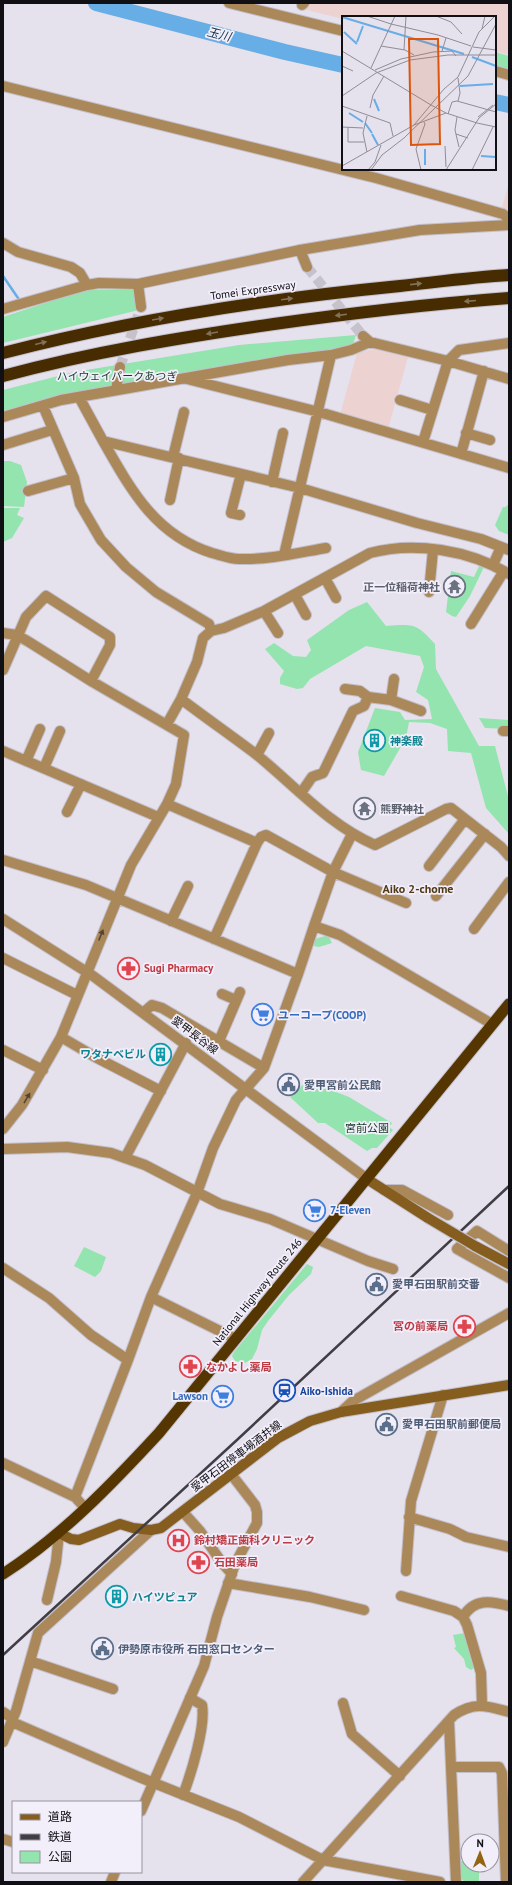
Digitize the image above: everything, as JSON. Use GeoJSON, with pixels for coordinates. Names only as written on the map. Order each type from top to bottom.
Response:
{"type":"FeatureCollection","features":[{"type":"Feature","properties":{"kind":"highway","name":"Tomei Expressway"},"geometry":{"type":"LineString","coordinates":[[3,353],[71,336],[227,306],[342,292],[509,275]]}},
{"type":"Feature","properties":{"kind":"highway"},"geometry":{"type":"LineString","coordinates":[[3,376],[118,350],[221,331],[410,307],[509,298]]}},
{"type":"Feature","properties":{"kind":"highway","name":"National Highway Route 246"},"geometry":{"type":"LineString","coordinates":[[3,1574],[23,1561],[59,1533],[120,1475],[154,1438],[368,1179],[509,1004]]}},
{"type":"Feature","properties":{"kind":"main road"},"geometry":{"type":"LineString","coordinates":[[368,1179],[428,1218],[509,1264]]}},
{"type":"Feature","properties":{"kind":"main road","name":"愛甲石田停車場酒井線"},"geometry":{"type":"LineString","coordinates":[[151,1530],[161,1528],[278,1438],[293,1429],[317,1419],[341,1412],[509,1385]]}},
{"type":"Feature","properties":{"kind":"main road"},"geometry":{"type":"LineString","coordinates":[[59,1533],[71,1539],[79,1540],[114,1525],[120,1524],[133,1528],[151,1530]]}},
{"type":"Feature","properties":{"kind":"street"},"geometry":{"type":"LineString","coordinates":[[229,3],[342,31]]}},
{"type":"Feature","properties":{"kind":"street"},"geometry":{"type":"LineString","coordinates":[[496,71],[509,75]]}},
{"type":"Feature","properties":{"kind":"street"},"geometry":{"type":"LineString","coordinates":[[3,86],[342,170]]}},
{"type":"Feature","properties":{"kind":"street"},"geometry":{"type":"LineString","coordinates":[[344,170],[503,214],[509,219]]}},
{"type":"Feature","properties":{"kind":"street"},"geometry":{"type":"LineString","coordinates":[[3,309],[87,285],[99,283],[138,284],[300,250],[420,230],[509,226]]}},
{"type":"Feature","properties":{"kind":"street"},"geometry":{"type":"LineString","coordinates":[[3,243],[18,252],[71,267],[80,274],[87,285]]}},
{"type":"Feature","properties":{"kind":"street"},"geometry":{"type":"LineString","coordinates":[[300,250],[307,267]]}},
{"type":"Feature","properties":{"kind":"street"},"geometry":{"type":"LineString","coordinates":[[138,284],[141,308]]}},
{"type":"Feature","properties":{"kind":"street"},"geometry":{"type":"LineString","coordinates":[[3,417],[79,397],[116,390],[288,360],[331,355],[352,350],[367,339],[509,379]]}},
{"type":"Feature","properties":{"kind":"street"},"geometry":{"type":"LineString","coordinates":[[422,442],[448,361],[459,350],[509,343]]}},
{"type":"Feature","properties":{"kind":"street"},"geometry":{"type":"LineString","coordinates":[[284,555],[319,412],[331,355]]}},
{"type":"Feature","properties":{"kind":"street"},"geometry":{"type":"LineString","coordinates":[[116,390],[120,367]]}},
{"type":"Feature","properties":{"kind":"street"},"geometry":{"type":"LineString","coordinates":[[461,454],[484,371]]}},
{"type":"Feature","properties":{"kind":"street"},"geometry":{"type":"LineString","coordinates":[[184,378],[319,412],[509,468]]}},
{"type":"Feature","properties":{"kind":"street"},"geometry":{"type":"LineString","coordinates":[[79,397],[130,488],[149,512],[168,530],[182,540],[201,549],[237,560],[284,555],[326,548]]}},
{"type":"Feature","properties":{"kind":"street"},"geometry":{"type":"LineString","coordinates":[[400,400],[432,410]]}},
{"type":"Feature","properties":{"kind":"street"},"geometry":{"type":"LineString","coordinates":[[43,406],[52,430],[74,478],[80,504],[101,540],[126,567],[156,592],[208,624],[211,631]]}},
{"type":"Feature","properties":{"kind":"street"},"geometry":{"type":"LineString","coordinates":[[170,500],[184,412]]}},
{"type":"Feature","properties":{"kind":"street"},"geometry":{"type":"LineString","coordinates":[[3,445],[52,430]]}},
{"type":"Feature","properties":{"kind":"street"},"geometry":{"type":"LineString","coordinates":[[272,482],[283,433]]}},
{"type":"Feature","properties":{"kind":"street"},"geometry":{"type":"LineString","coordinates":[[466,433],[490,440]]}},
{"type":"Feature","properties":{"kind":"street"},"geometry":{"type":"LineString","coordinates":[[103,441],[176,457],[300,488],[464,534],[505,548],[492,565]]}},
{"type":"Feature","properties":{"kind":"street"},"geometry":{"type":"LineString","coordinates":[[232,513],[241,474]]}},
{"type":"Feature","properties":{"kind":"street"},"geometry":{"type":"LineString","coordinates":[[28,491],[74,478]]}},
{"type":"Feature","properties":{"kind":"street"},"geometry":{"type":"LineString","coordinates":[[168,724],[198,662],[203,638],[211,631],[224,628],[264,611],[370,553],[386,549],[433,550],[458,554],[492,565],[507,573],[471,624]]}},
{"type":"Feature","properties":{"kind":"street"},"geometry":{"type":"LineString","coordinates":[[429,592],[433,550]]}},
{"type":"Feature","properties":{"kind":"street"},"geometry":{"type":"LineString","coordinates":[[325,578],[336,598]]}},
{"type":"Feature","properties":{"kind":"street"},"geometry":{"type":"LineString","coordinates":[[295,595],[306,615]]}},
{"type":"Feature","properties":{"kind":"street"},"geometry":{"type":"LineString","coordinates":[[3,670],[26,617],[46,596],[110,637],[110,645],[91,681]]}},
{"type":"Feature","properties":{"kind":"street"},"geometry":{"type":"LineString","coordinates":[[264,611],[278,633]]}},
{"type":"Feature","properties":{"kind":"street"},"geometry":{"type":"LineString","coordinates":[[3,633],[17,635],[91,681],[168,724],[184,735],[176,784],[167,804],[131,865],[61,1037],[44,1070],[22,1105],[3,1129]]}},
{"type":"Feature","properties":{"kind":"street"},"geometry":{"type":"LineString","coordinates":[[391,700],[394,679]]}},
{"type":"Feature","properties":{"kind":"street"},"geometry":{"type":"LineString","coordinates":[[345,689],[360,690],[368,697],[391,700],[421,711]]}},
{"type":"Feature","properties":{"kind":"street"},"geometry":{"type":"LineString","coordinates":[[301,793],[312,777],[323,773],[352,711],[364,706],[368,697]]}},
{"type":"Feature","properties":{"kind":"street"},"geometry":{"type":"LineString","coordinates":[[181,699],[257,755],[319,810],[352,834],[375,845],[446,809],[453,809],[501,847],[509,856]]}},
{"type":"Feature","properties":{"kind":"street"},"geometry":{"type":"LineString","coordinates":[[26,761],[37,732]]}},
{"type":"Feature","properties":{"kind":"street"},"geometry":{"type":"LineString","coordinates":[[257,755],[269,733]]}},
{"type":"Feature","properties":{"kind":"street"},"geometry":{"type":"LineString","coordinates":[[44,768],[57,736]]}},
{"type":"Feature","properties":{"kind":"street"},"geometry":{"type":"LineString","coordinates":[[3,751],[158,817]]}},
{"type":"Feature","properties":{"kind":"street"},"geometry":{"type":"LineString","coordinates":[[67,812],[81,784]]}},
{"type":"Feature","properties":{"kind":"street"},"geometry":{"type":"LineString","coordinates":[[167,804],[257,843]]}},
{"type":"Feature","properties":{"kind":"street"},"geometry":{"type":"LineString","coordinates":[[429,866],[465,819]]}},
{"type":"Feature","properties":{"kind":"street"},"geometry":{"type":"LineString","coordinates":[[76,1497],[151,1297],[197,1194],[213,1148],[236,1100],[264,1068],[333,872],[352,834]]}},
{"type":"Feature","properties":{"kind":"street"},"geometry":{"type":"LineString","coordinates":[[436,896],[459,875],[485,834]]}},
{"type":"Feature","properties":{"kind":"street"},"geometry":{"type":"LineString","coordinates":[[214,939],[257,843],[261,836],[266,835],[383,898],[406,903]]}},
{"type":"Feature","properties":{"kind":"street"},"geometry":{"type":"LineString","coordinates":[[3,860],[86,885],[116,899],[298,974]]}},
{"type":"Feature","properties":{"kind":"street"},"geometry":{"type":"LineString","coordinates":[[474,929],[509,882]]}},
{"type":"Feature","properties":{"kind":"street"},"geometry":{"type":"LineString","coordinates":[[171,921],[188,886]]}},
{"type":"Feature","properties":{"kind":"street","name":"愛甲長谷線"},"geometry":{"type":"LineString","coordinates":[[3,919],[87,971],[368,1179]]}},
{"type":"Feature","properties":{"kind":"street"},"geometry":{"type":"LineString","coordinates":[[314,926],[340,935],[492,1024]]}},
{"type":"Feature","properties":{"kind":"street"},"geometry":{"type":"LineString","coordinates":[[3,958],[77,995]]}},
{"type":"Feature","properties":{"kind":"street"},"geometry":{"type":"LineString","coordinates":[[219,1041],[238,996],[222,994]]}},
{"type":"Feature","properties":{"kind":"street"},"geometry":{"type":"LineString","coordinates":[[144,1012],[152,1005],[162,1008],[264,1068]]}},
{"type":"Feature","properties":{"kind":"street"},"geometry":{"type":"LineString","coordinates":[[61,1037],[97,1058],[161,1091]]}},
{"type":"Feature","properties":{"kind":"street"},"geometry":{"type":"LineString","coordinates":[[125,1158],[186,1043]]}},
{"type":"Feature","properties":{"kind":"street"},"geometry":{"type":"LineString","coordinates":[[3,1050],[44,1070]]}},
{"type":"Feature","properties":{"kind":"street"},"geometry":{"type":"LineString","coordinates":[[3,1149],[67,1147],[105,1152],[125,1158],[145,1165],[197,1194],[220,1204],[270,1218],[368,1261],[393,1269]]}},
{"type":"Feature","properties":{"kind":"street"},"geometry":{"type":"LineString","coordinates":[[384,1190],[402,1190],[448,1215]]}},
{"type":"Feature","properties":{"kind":"street"},"geometry":{"type":"LineString","coordinates":[[509,1252],[476,1231],[457,1249],[509,1278]]}},
{"type":"Feature","properties":{"kind":"street"},"geometry":{"type":"LineString","coordinates":[[3,1268],[49,1298],[90,1335],[128,1360]]}},
{"type":"Feature","properties":{"kind":"street"},"geometry":{"type":"LineString","coordinates":[[151,1297],[236,1339]]}},
{"type":"Feature","properties":{"kind":"street"},"geometry":{"type":"LineString","coordinates":[[341,1412],[353,1401],[509,1313]]}},
{"type":"Feature","properties":{"kind":"street"},"geometry":{"type":"LineString","coordinates":[[406,1571],[411,1501],[443,1395]]}},
{"type":"Feature","properties":{"kind":"street"},"geometry":{"type":"LineString","coordinates":[[3,1463],[76,1497],[85,1508]]}},
{"type":"Feature","properties":{"kind":"street"},"geometry":{"type":"LineString","coordinates":[[142,1810],[204,1666],[240,1551],[256,1526],[258,1516],[255,1505],[231,1474]]}},
{"type":"Feature","properties":{"kind":"street"},"geometry":{"type":"LineString","coordinates":[[183,1512],[200,1530],[222,1563],[230,1579]]}},
{"type":"Feature","properties":{"kind":"street"},"geometry":{"type":"LineString","coordinates":[[409,1517],[450,1529],[466,1537],[507,1548]]}},
{"type":"Feature","properties":{"kind":"street"},"geometry":{"type":"LineString","coordinates":[[3,1742],[12,1720],[38,1633],[151,1530]]}},
{"type":"Feature","properties":{"kind":"street"},"geometry":{"type":"LineString","coordinates":[[47,1600],[56,1562],[59,1533]]}},
{"type":"Feature","properties":{"kind":"street"},"geometry":{"type":"LineString","coordinates":[[230,1579],[364,1610]]}},
{"type":"Feature","properties":{"kind":"street"},"geometry":{"type":"LineString","coordinates":[[401,1596],[454,1611],[463,1617],[467,1624],[481,1673],[482,1705]]}},
{"type":"Feature","properties":{"kind":"street"},"geometry":{"type":"LineString","coordinates":[[463,1617],[468,1609],[485,1601],[509,1606]]}},
{"type":"Feature","properties":{"kind":"street"},"geometry":{"type":"LineString","coordinates":[[30,1661],[113,1689]]}},
{"type":"Feature","properties":{"kind":"street"},"geometry":{"type":"LineString","coordinates":[[183,1795],[190,1776],[202,1721],[202,1704],[190,1698]]}},
{"type":"Feature","properties":{"kind":"street"},"geometry":{"type":"LineString","coordinates":[[343,1703],[352,1734],[400,1776]]}},
{"type":"Feature","properties":{"kind":"street"},"geometry":{"type":"LineString","coordinates":[[303,1882],[449,1721],[463,1709],[482,1705],[509,1712]]}},
{"type":"Feature","properties":{"kind":"street"},"geometry":{"type":"LineString","coordinates":[[3,1712],[12,1720],[183,1795],[239,1817],[323,1860],[440,1882]]}},
{"type":"Feature","properties":{"kind":"street"},"geometry":{"type":"LineString","coordinates":[[449,1721],[456,1882]]}},
{"type":"Feature","properties":{"kind":"street"},"geometry":{"type":"LineString","coordinates":[[452,1767],[499,1767],[502,1773],[506,1882]]}},
{"type":"Feature","properties":{"kind":"shaded area"},"geometry":{"type":"Polygon","coordinates":[[[300,3],[509,3],[509,55],[496,51],[496,16],[342,16],[342,19],[303,9],[300,3]]]}},
{"type":"Feature","properties":{"kind":"shaded area"},"geometry":{"type":"Polygon","coordinates":[[[509,183],[509,213],[501,211],[509,183]]]}},
{"type":"Feature","properties":{"kind":"shaded area"},"geometry":{"type":"Polygon","coordinates":[[[374,349],[408,357],[388,429],[340,415],[357,353],[374,349]]]}},
{"type":"Feature","properties":{"kind":"green space"},"geometry":{"type":"Polygon","coordinates":[[[496,52],[509,56],[509,70],[496,66],[496,52]]]}},
{"type":"Feature","properties":{"kind":"green space"},"geometry":{"type":"Polygon","coordinates":[[[133,289],[139,310],[3,343],[3,317],[84,290],[133,289]]]}},
{"type":"Feature","properties":{"kind":"green space","name":"ハイウェイパークあつぎ"},"geometry":{"type":"Polygon","coordinates":[[[356,335],[352,347],[220,368],[133,385],[3,414],[3,390],[74,372],[239,345],[356,335]]]}},
{"type":"Feature","properties":{"kind":"green space"},"geometry":{"type":"Polygon","coordinates":[[[3,461],[10,461],[21,465],[27,482],[24,507],[3,506],[3,461]]]}},
{"type":"Feature","properties":{"kind":"green space"},"geometry":{"type":"Polygon","coordinates":[[[507,505],[509,506],[509,535],[499,531],[495,525],[503,507],[506,507],[507,505]]]}},
{"type":"Feature","properties":{"kind":"green space"},"geometry":{"type":"Polygon","coordinates":[[[3,508],[20,508],[17,515],[24,518],[12,538],[3,542],[3,508]]]}},
{"type":"Feature","properties":{"kind":"green space"},"geometry":{"type":"Polygon","coordinates":[[[479,566],[484,567],[470,596],[456,617],[452,616],[446,612],[451,571],[474,577],[479,566]]]}},
{"type":"Feature","properties":{"kind":"green space"},"geometry":{"type":"Polygon","coordinates":[[[367,602],[386,626],[414,626],[423,632],[435,644],[436,669],[479,746],[495,746],[509,800],[509,834],[486,808],[471,753],[448,751],[447,729],[430,723],[409,722],[406,738],[384,776],[361,770],[358,752],[375,708],[400,712],[405,720],[432,719],[428,700],[416,692],[424,667],[420,656],[366,646],[310,679],[303,688],[297,689],[280,684],[280,678],[284,671],[265,649],[274,643],[293,656],[306,657],[311,650],[307,640],[349,610],[367,602]]]}},
{"type":"Feature","properties":{"kind":"green space"},"geometry":{"type":"Polygon","coordinates":[[[479,718],[509,720],[509,729],[485,728],[479,718]]]}},
{"type":"Feature","properties":{"kind":"green space"},"geometry":{"type":"Polygon","coordinates":[[[328,935],[332,943],[319,947],[314,946],[315,939],[328,935]]]}},
{"type":"Feature","properties":{"kind":"green space","name":"宮前公園"},"geometry":{"type":"Polygon","coordinates":[[[307,1081],[349,1097],[392,1123],[389,1127],[393,1130],[377,1148],[372,1148],[367,1151],[325,1123],[318,1123],[290,1097],[307,1081]]]}},
{"type":"Feature","properties":{"kind":"green space"},"geometry":{"type":"Polygon","coordinates":[[[84,1247],[106,1257],[101,1271],[95,1277],[74,1266],[84,1247]]]}},
{"type":"Feature","properties":{"kind":"green space"},"geometry":{"type":"Polygon","coordinates":[[[307,1264],[313,1267],[311,1274],[289,1295],[268,1321],[262,1330],[257,1349],[252,1359],[245,1363],[235,1361],[232,1356],[234,1352],[307,1264]]]}},
{"type":"Feature","properties":{"kind":"green space"},"geometry":{"type":"Polygon","coordinates":[[[465,1633],[474,1668],[471,1670],[466,1667],[464,1659],[454,1648],[456,1647],[453,1635],[465,1633]]]}},
{"type":"Feature","properties":{"kind":"green space"},"geometry":{"type":"Polygon","coordinates":[[[457,1861],[460,1861],[460,1873],[479,1873],[479,1882],[464,1881],[457,1876],[457,1861]]]}},
{"type":"Feature","properties":{"kind":"waterway","name":"玉川"},"geometry":{"type":"LineString","coordinates":[[96,3],[285,52],[342,65]]}},
{"type":"Feature","properties":{"kind":"waterway","name":"玉川"},"geometry":{"type":"LineString","coordinates":[[496,102],[509,105]]}},
{"type":"Feature","properties":{"kind":"waterway"},"geometry":{"type":"LineString","coordinates":[[3,276],[20,301]]}},
{"type":"Feature","properties":{"kind":"tunnel"},"geometry":{"type":"LineString","coordinates":[[307,267],[363,336]]}},
{"type":"Feature","properties":{"kind":"tunnel"},"geometry":{"type":"LineString","coordinates":[[120,367],[141,307]]}},
{"type":"Feature","properties":{"kind":"railway"},"geometry":{"type":"LineString","coordinates":[[3,1655],[238,1439],[509,1186]]}},
{"type":"Feature","properties":{"kind":"place","name":"正一位稲荷神社"},"geometry":{"type":"Point","coordinates":[455,587]}},
{"type":"Feature","properties":{"kind":"place","name":"神楽殿"},"geometry":{"type":"Point","coordinates":[375,741]}},
{"type":"Feature","properties":{"kind":"place","name":"熊野神社"},"geometry":{"type":"Point","coordinates":[365,809]}},
{"type":"Feature","properties":{"kind":"place","name":"Sugi Pharmacy"},"geometry":{"type":"Point","coordinates":[129,968]}},
{"type":"Feature","properties":{"kind":"place","name":"ユーコープ(COOP)"},"geometry":{"type":"Point","coordinates":[262,1015]}},
{"type":"Feature","properties":{"kind":"place","name":"ワタナベビル"},"geometry":{"type":"Point","coordinates":[161,1054]}},
{"type":"Feature","properties":{"kind":"place","name":"愛甲宮前公民館"},"geometry":{"type":"Point","coordinates":[288,1085]}},
{"type":"Feature","properties":{"kind":"place","name":"7-Eleven"},"geometry":{"type":"Point","coordinates":[314,1210]}},
{"type":"Feature","properties":{"kind":"place","name":"愛甲石田駅前交番"},"geometry":{"type":"Point","coordinates":[376,1284]}},
{"type":"Feature","properties":{"kind":"place","name":"宮の前薬局"},"geometry":{"type":"Point","coordinates":[464,1326]}},
{"type":"Feature","properties":{"kind":"place","name":"なかよし薬局"},"geometry":{"type":"Point","coordinates":[191,1367]}},
{"type":"Feature","properties":{"kind":"place","name":"Aiko-Ishida"},"geometry":{"type":"Point","coordinates":[285,1391]}},
{"type":"Feature","properties":{"kind":"place","name":"Lawson"},"geometry":{"type":"Point","coordinates":[223,1396]}},
{"type":"Feature","properties":{"kind":"place","name":"愛甲石田駅前郵便局"},"geometry":{"type":"Point","coordinates":[386,1424]}},
{"type":"Feature","properties":{"kind":"place","name":"鈴村矯正歯科クリニック"},"geometry":{"type":"Point","coordinates":[178,1540]}},
{"type":"Feature","properties":{"kind":"place","name":"石田薬局"},"geometry":{"type":"Point","coordinates":[199,1562]}},
{"type":"Feature","properties":{"kind":"place","name":"ハイツピュア"},"geometry":{"type":"Point","coordinates":[117,1597]}},
{"type":"Feature","properties":{"kind":"place","name":"伊勢原市役所 石田窓口センター"},"geometry":{"type":"Point","coordinates":[102,1649]}},
{"type":"Feature","properties":{"kind":"district","name":"Aiko 2-chome"},"geometry":{"type":"Point","coordinates":[418,888]}}]}
